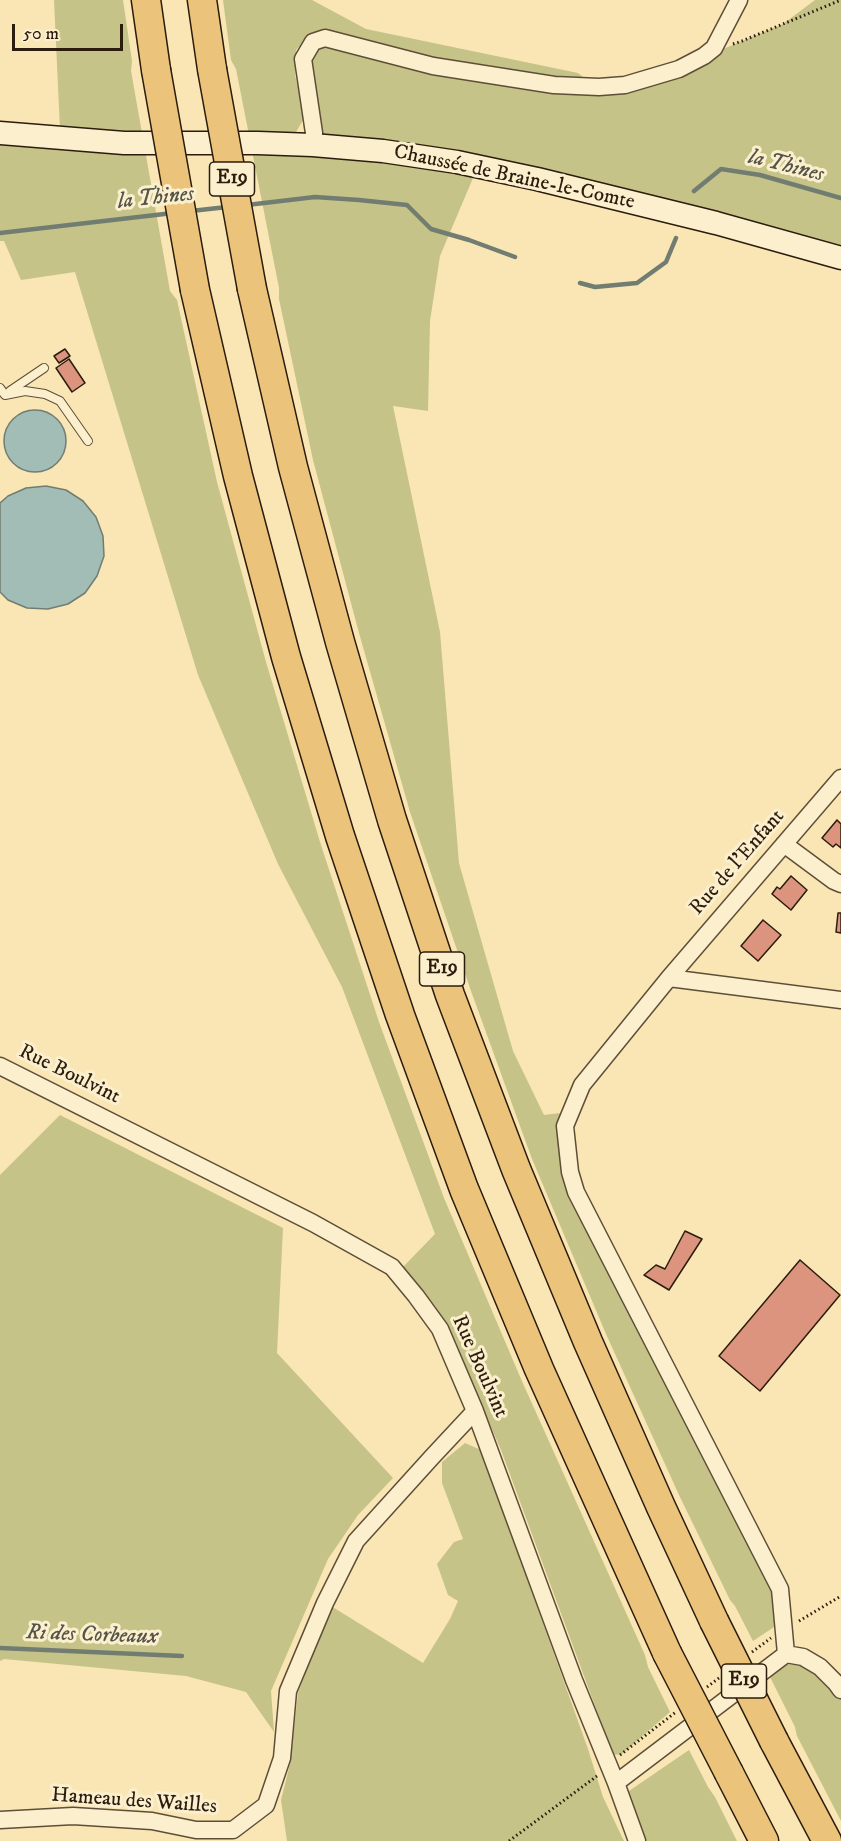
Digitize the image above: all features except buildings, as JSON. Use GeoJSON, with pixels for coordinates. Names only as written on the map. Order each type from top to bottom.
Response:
{"type":"FeatureCollection","features":[{"type":"Feature","properties":{"kind":"highway","name":"E19"},"geometry":{"type":"LineString","coordinates":[[146,0],[156,70],[195,290],[238,476],[286,657],[340,836],[400,1015],[464,1189],[522,1327],[668,1653],[764,1841]]}},
{"type":"Feature","properties":{"kind":"highway","name":"E19"},"geometry":{"type":"LineString","coordinates":[[202,0],[212,69],[252,289],[293,467],[340,642],[392,820],[450,995],[516,1169],[661,1507],[774,1741],[827,1841]]}},
{"type":"Feature","properties":{"kind":"main road","name":"Chaussée de Braine-le-Comte"},"geometry":{"type":"LineString","coordinates":[[0,133],[124,144],[258,144],[383,151],[457,162],[503,172],[716,222],[841,258]]}},
{"type":"Feature","properties":{"kind":"street"},"geometry":{"type":"LineString","coordinates":[[313,146],[314,133],[303,59],[313,42],[325,38],[432,66],[554,85],[599,87],[625,85],[680,69],[704,56],[714,48],[739,0]]}},
{"type":"Feature","properties":{"kind":"street","name":"Rue de l'Enfant"},"geometry":{"type":"LineString","coordinates":[[786,1654],[780,1589],[576,1192],[570,1172],[566,1126],[582,1085],[669,978],[841,778]]}},
{"type":"Feature","properties":{"kind":"street"},"geometry":{"type":"LineString","coordinates":[[784,844],[841,884]]}},
{"type":"Feature","properties":{"kind":"street"},"geometry":{"type":"LineString","coordinates":[[669,978],[841,1000]]}},
{"type":"Feature","properties":{"kind":"street","name":"Rue Boulvint"},"geometry":{"type":"LineString","coordinates":[[0,1066],[313,1223],[392,1267],[416,1296],[441,1329],[475,1411],[574,1680],[637,1841]]}},
{"type":"Feature","properties":{"kind":"street","name":"Hameau des Wailles"},"geometry":{"type":"LineString","coordinates":[[0,1820],[72,1816],[152,1821],[196,1830],[233,1830],[266,1805],[282,1758],[288,1691],[325,1603],[356,1542],[475,1411]]}},
{"type":"Feature","properties":{"kind":"street"},"geometry":{"type":"LineString","coordinates":[[616,1783],[786,1654],[803,1657],[820,1667],[841,1690]]}},
{"type":"Feature","properties":{"kind":"lane"},"geometry":{"type":"LineString","coordinates":[[2,394],[44,368]]}},
{"type":"Feature","properties":{"kind":"lane"},"geometry":{"type":"LineString","coordinates":[[2,394],[25,391],[45,394],[60,401],[88,441]]}},
{"type":"Feature","properties":{"kind":"path"},"geometry":{"type":"LineString","coordinates":[[714,48],[742,41],[841,0]]}},
{"type":"Feature","properties":{"kind":"path"},"geometry":{"type":"LineString","coordinates":[[509,1841],[609,1765]]}},
{"type":"Feature","properties":{"kind":"shaded area"},"geometry":{"type":"Polygon","coordinates":[[[54,0],[123,0],[132,61],[131,71],[142,133],[60,129],[54,0]]]}},
{"type":"Feature","properties":{"kind":"shaded area"},"geometry":{"type":"Polygon","coordinates":[[[223,0],[312,0],[366,29],[578,73],[588,81],[554,85],[651,79],[783,24],[815,0],[841,0],[841,253],[473,178],[440,256],[430,321],[428,411],[393,406],[440,632],[459,863],[513,1051],[544,1115],[560,1113],[561,1166],[775,1596],[774,1627],[753,1641],[730,1600],[679,1495],[606,1334],[532,1159],[471,991],[410,812],[313,460],[279,299],[279,288],[252,151],[313,145],[307,38],[296,50],[295,75],[303,120],[295,134],[249,135],[236,69],[231,60],[223,0]]]}},
{"type":"Feature","properties":{"kind":"shaded area"},"geometry":{"type":"Polygon","coordinates":[[[0,142],[145,150],[170,291],[177,300],[217,482],[266,662],[320,842],[379,1022],[444,1198],[521,1379],[670,1712],[622,1754],[613,1755],[501,1450],[473,1386],[436,1308],[403,1267],[435,1234],[342,987],[278,864],[198,675],[75,272],[21,280],[4,241],[0,241],[0,142]]]}},
{"type":"Feature","properties":{"kind":"shaded area"},"geometry":{"type":"Polygon","coordinates":[[[60,1115],[283,1228],[277,1353],[393,1478],[358,1515],[328,1559],[271,1691],[274,1732],[246,1692],[186,1676],[4,1659],[0,1661],[0,1175],[60,1115]]]}},
{"type":"Feature","properties":{"kind":"shaded area"},"geometry":{"type":"Polygon","coordinates":[[[465,1443],[481,1450],[603,1797],[624,1841],[287,1841],[281,1800],[290,1764],[298,1693],[331,1606],[423,1663],[450,1619],[458,1601],[448,1595],[437,1564],[454,1542],[463,1539],[442,1483],[442,1462],[465,1443]]]}},
{"type":"Feature","properties":{"kind":"shaded area"},"geometry":{"type":"Polygon","coordinates":[[[793,1661],[812,1666],[841,1698],[841,1821],[797,1736],[795,1727],[770,1677],[778,1666],[793,1661]]]}},
{"type":"Feature","properties":{"kind":"shaded area"},"geometry":{"type":"Polygon","coordinates":[[[689,1750],[737,1841],[642,1841],[626,1793],[689,1750]]]}},
{"type":"Feature","properties":{"kind":"water"},"geometry":{"type":"Polygon","coordinates":[[[35,410],[52,415],[57,419],[61,424],[66,441],[61,458],[57,463],[52,467],[35,472],[18,467],[13,463],[9,458],[4,441],[9,424],[13,419],[18,415],[35,410]]]}},
{"type":"Feature","properties":{"kind":"water"},"geometry":{"type":"Polygon","coordinates":[[[46,486],[66,490],[83,501],[96,517],[103,536],[104,556],[97,576],[85,593],[68,604],[48,609],[27,608],[8,600],[0,592],[0,503],[8,496],[26,488],[46,486]]]}},
{"type":"Feature","properties":{"kind":"waterway","name":"la Thines"},"geometry":{"type":"LineString","coordinates":[[694,191],[721,169],[760,175],[841,198]]}},
{"type":"Feature","properties":{"kind":"waterway","name":"la Thines"},"geometry":{"type":"LineString","coordinates":[[247,205],[315,197],[407,205],[431,229],[515,257]]}},
{"type":"Feature","properties":{"kind":"waterway","name":"la Thines"},"geometry":{"type":"LineString","coordinates":[[191,211],[227,207]]}},
{"type":"Feature","properties":{"kind":"waterway","name":"la Thines"},"geometry":{"type":"LineString","coordinates":[[0,233],[173,213]]}},
{"type":"Feature","properties":{"kind":"waterway","name":"la Thines"},"geometry":{"type":"LineString","coordinates":[[580,283],[595,287],[637,283],[666,262],[676,238]]}},
{"type":"Feature","properties":{"kind":"waterway","name":"Ri des Corbeaux"},"geometry":{"type":"LineString","coordinates":[[0,1648],[182,1656]]}}]}
